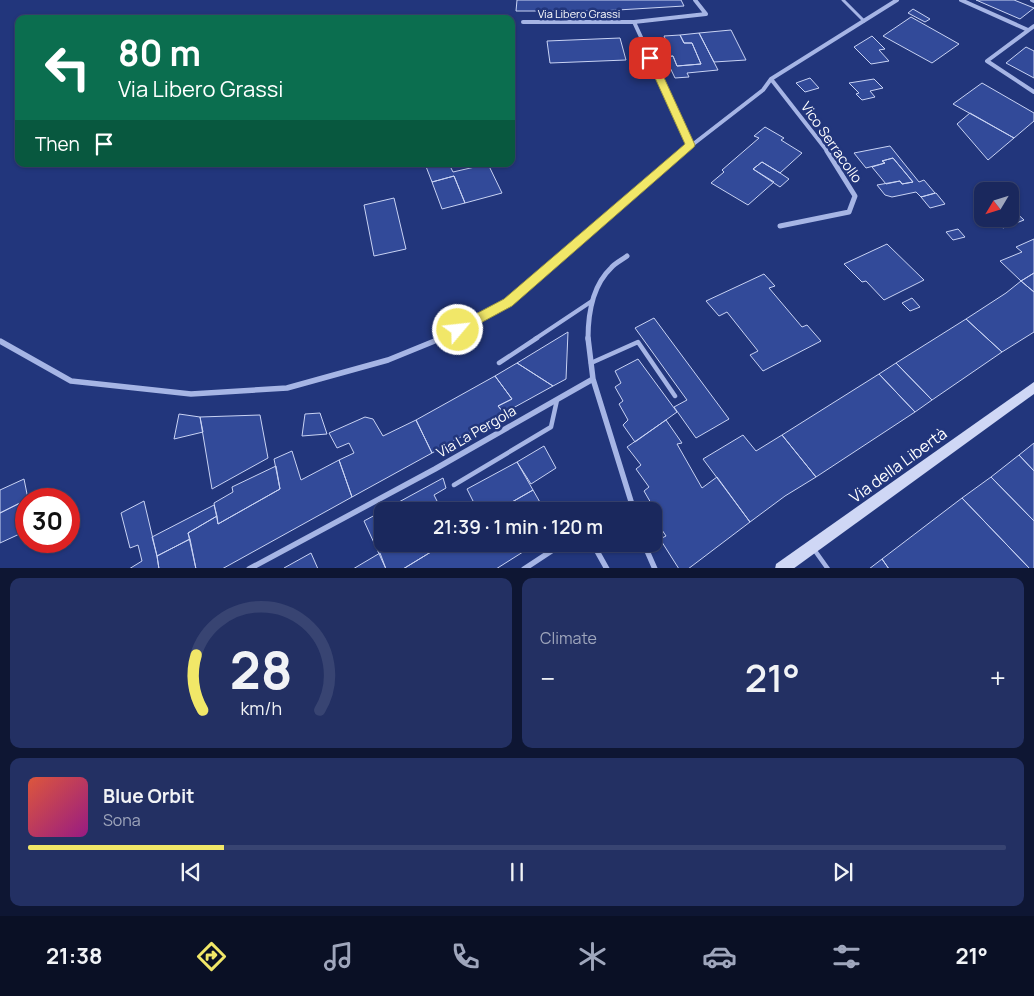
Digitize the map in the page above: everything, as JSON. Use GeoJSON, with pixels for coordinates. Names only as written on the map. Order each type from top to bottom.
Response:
{"type":"FeatureCollection","features":[{"type":"Feature","properties":{"kind":"main road","name":"Via della Libertà"},"geometry":{"type":"LineString","coordinates":[[781,568],[1034,388]]}},
{"type":"Feature","properties":{"kind":"street","name":"Via Libero Grassi"},"geometry":{"type":"LineString","coordinates":[[523,22],[634,22],[706,14],[695,0]]}},
{"type":"Feature","properties":{"kind":"street"},"geometry":{"type":"LineString","coordinates":[[0,341],[71,381],[191,394],[287,388],[379,362],[443,337],[508,302],[691,145],[764,90],[771,80],[897,0]]}},
{"type":"Feature","properties":{"kind":"street"},"geometry":{"type":"LineString","coordinates":[[960,0],[1028,30]]}},
{"type":"Feature","properties":{"kind":"street","name":"Via Libero Grassi"},"geometry":{"type":"LineString","coordinates":[[634,22],[691,145]]}},
{"type":"Feature","properties":{"kind":"street"},"geometry":{"type":"LineString","coordinates":[[1034,26],[987,61],[1034,92]]}},
{"type":"Feature","properties":{"kind":"street","name":"Vico Serracollo"},"geometry":{"type":"LineString","coordinates":[[771,80],[794,106],[844,175],[855,196],[849,212],[780,226]]}},
{"type":"Feature","properties":{"kind":"street"},"geometry":{"type":"LineString","coordinates":[[627,256],[610,268],[598,285],[592,301],[588,342],[589,364],[593,379],[631,502]]}},
{"type":"Feature","properties":{"kind":"street","name":"Via La Pergola"},"geometry":{"type":"LineString","coordinates":[[249,568],[435,469],[593,379]]}},
{"type":"Feature","properties":{"kind":"street"},"geometry":{"type":"LineString","coordinates":[[524,568],[549,552]]}},
{"type":"Feature","properties":{"kind":"street"},"geometry":{"type":"LineString","coordinates":[[598,552],[607,568]]}},
{"type":"Feature","properties":{"kind":"street"},"geometry":{"type":"LineString","coordinates":[[648,552],[655,568]]}},
{"type":"Feature","properties":{"kind":"lane"},"geometry":{"type":"LineString","coordinates":[[843,0],[864,22]]}},
{"type":"Feature","properties":{"kind":"lane"},"geometry":{"type":"LineString","coordinates":[[499,364],[592,301]]}},
{"type":"Feature","properties":{"kind":"lane"},"geometry":{"type":"LineString","coordinates":[[589,364],[638,342],[675,396]]}},
{"type":"Feature","properties":{"kind":"lane"},"geometry":{"type":"LineString","coordinates":[[454,485],[552,427],[557,400]]}},
{"type":"Feature","properties":{"kind":"lane"},"geometry":{"type":"LineString","coordinates":[[812,546],[828,568]]}},
{"type":"Feature","properties":{"kind":"building"},"geometry":{"type":"Polygon","coordinates":[[[517,0],[681,0],[684,6],[601,11],[516,11],[517,0]]]}},
{"type":"Feature","properties":{"kind":"building"},"geometry":{"type":"Polygon","coordinates":[[[976,0],[1014,0],[1034,8],[1020,19],[976,0]]]}},
{"type":"Feature","properties":{"kind":"building"},"geometry":{"type":"Polygon","coordinates":[[[913,9],[930,19],[925,22],[908,13],[913,9]]]}},
{"type":"Feature","properties":{"kind":"building"},"geometry":{"type":"Polygon","coordinates":[[[911,17],[959,44],[932,63],[883,36],[911,17]]]}},
{"type":"Feature","properties":{"kind":"building"},"geometry":{"type":"Polygon","coordinates":[[[731,30],[746,60],[714,62],[699,33],[731,30]]]}},
{"type":"Feature","properties":{"kind":"building"},"geometry":{"type":"Polygon","coordinates":[[[699,33],[718,70],[687,73],[689,77],[675,78],[665,57],[673,56],[677,66],[701,64],[692,43],[684,43],[680,35],[699,33]]]}},
{"type":"Feature","properties":{"kind":"building"},"geometry":{"type":"Polygon","coordinates":[[[680,35],[684,43],[692,43],[701,64],[677,66],[673,56],[665,57],[661,47],[668,46],[664,36],[680,35]]]}},
{"type":"Feature","properties":{"kind":"building"},"geometry":{"type":"Polygon","coordinates":[[[872,36],[885,49],[879,50],[889,61],[871,64],[854,47],[872,36]]]}},
{"type":"Feature","properties":{"kind":"building"},"geometry":{"type":"Polygon","coordinates":[[[620,38],[626,60],[550,63],[547,41],[620,38]]]}},
{"type":"Feature","properties":{"kind":"building"},"geometry":{"type":"Polygon","coordinates":[[[1026,47],[1034,51],[1034,78],[1006,63],[1026,47]]]}},
{"type":"Feature","properties":{"kind":"building"},"geometry":{"type":"Polygon","coordinates":[[[810,78],[819,88],[805,92],[796,83],[810,78]]]}},
{"type":"Feature","properties":{"kind":"building"},"geometry":{"type":"Polygon","coordinates":[[[874,79],[883,88],[870,91],[875,97],[862,100],[856,94],[859,93],[849,83],[874,79]]]}},
{"type":"Feature","properties":{"kind":"building"},"geometry":{"type":"Polygon","coordinates":[[[982,83],[1034,113],[1034,121],[1014,138],[953,104],[982,83]]]}},
{"type":"Feature","properties":{"kind":"building"},"geometry":{"type":"Polygon","coordinates":[[[970,113],[1014,138],[988,160],[957,124],[970,113]]]}},
{"type":"Feature","properties":{"kind":"building"},"geometry":{"type":"Polygon","coordinates":[[[765,127],[784,138],[781,140],[802,153],[780,173],[762,162],[753,169],[774,182],[748,205],[711,183],[724,172],[722,170],[759,138],[754,136],[765,127]]]}},
{"type":"Feature","properties":{"kind":"building"},"geometry":{"type":"Polygon","coordinates":[[[890,146],[919,182],[924,180],[935,193],[921,197],[916,192],[892,197],[885,195],[877,185],[900,181],[902,184],[913,182],[893,158],[882,161],[885,163],[866,168],[854,153],[890,146]]]}},
{"type":"Feature","properties":{"kind":"building"},"geometry":{"type":"Polygon","coordinates":[[[893,158],[913,182],[902,184],[900,181],[886,184],[872,167],[885,163],[882,161],[893,158]]]}},
{"type":"Feature","properties":{"kind":"building"},"geometry":{"type":"Polygon","coordinates":[[[762,162],[789,179],[780,187],[753,169],[762,162]]]}},
{"type":"Feature","properties":{"kind":"building"},"geometry":{"type":"Polygon","coordinates":[[[426,167],[450,167],[453,172],[475,167],[489,167],[502,193],[465,203],[454,176],[432,182],[426,167]]]}},
{"type":"Feature","properties":{"kind":"building"},"geometry":{"type":"Polygon","coordinates":[[[454,176],[465,203],[442,209],[432,182],[454,176]]]}},
{"type":"Feature","properties":{"kind":"building"},"geometry":{"type":"Polygon","coordinates":[[[936,193],[945,204],[930,208],[921,197],[936,193]]]}},
{"type":"Feature","properties":{"kind":"building"},"geometry":{"type":"Polygon","coordinates":[[[394,198],[406,249],[374,256],[364,205],[394,198]]]}},
{"type":"Feature","properties":{"kind":"building"},"geometry":{"type":"Polygon","coordinates":[[[1019,215],[1024,220],[1019,222],[1019,215]]]}},
{"type":"Feature","properties":{"kind":"building"},"geometry":{"type":"Polygon","coordinates":[[[958,229],[965,237],[953,240],[946,232],[958,229]]]}},
{"type":"Feature","properties":{"kind":"building"},"geometry":{"type":"Polygon","coordinates":[[[1034,239],[1034,273],[1021,281],[1000,261],[1022,252],[1016,247],[1034,239]]]}},
{"type":"Feature","properties":{"kind":"building"},"geometry":{"type":"Polygon","coordinates":[[[887,244],[924,280],[884,300],[866,281],[862,282],[844,264],[887,244]]]}},
{"type":"Feature","properties":{"kind":"building"},"geometry":{"type":"Polygon","coordinates":[[[1034,273],[1034,292],[1021,281],[1034,273]]]}},
{"type":"Feature","properties":{"kind":"building"},"geometry":{"type":"Polygon","coordinates":[[[764,274],[775,286],[769,288],[802,327],[807,325],[821,341],[763,371],[750,355],[758,351],[727,312],[719,316],[706,301],[764,274]]]}},
{"type":"Feature","properties":{"kind":"building"},"geometry":{"type":"Polygon","coordinates":[[[1021,281],[1034,292],[1034,332],[1002,352],[966,319],[1021,281]]]}},
{"type":"Feature","properties":{"kind":"building"},"geometry":{"type":"Polygon","coordinates":[[[912,298],[920,307],[910,311],[902,303],[912,298]]]}},
{"type":"Feature","properties":{"kind":"building"},"geometry":{"type":"Polygon","coordinates":[[[654,318],[729,419],[696,438],[674,407],[687,400],[635,328],[654,318]]]}},
{"type":"Feature","properties":{"kind":"building"},"geometry":{"type":"Polygon","coordinates":[[[966,319],[1002,352],[932,400],[896,363],[966,319]]]}},
{"type":"Feature","properties":{"kind":"building"},"geometry":{"type":"Polygon","coordinates":[[[568,332],[566,379],[553,386],[517,363],[568,332]]]}},
{"type":"Feature","properties":{"kind":"building"},"geometry":{"type":"Polygon","coordinates":[[[638,359],[677,412],[635,442],[623,425],[628,420],[619,404],[623,401],[615,387],[621,383],[615,371],[638,359]]]}},
{"type":"Feature","properties":{"kind":"building"},"geometry":{"type":"Polygon","coordinates":[[[517,363],[553,386],[504,413],[498,406],[512,399],[495,376],[517,363]]]}},
{"type":"Feature","properties":{"kind":"building"},"geometry":{"type":"Polygon","coordinates":[[[896,363],[932,400],[915,412],[879,374],[896,363]]]}},
{"type":"Feature","properties":{"kind":"building"},"geometry":{"type":"Polygon","coordinates":[[[879,374],[915,412],[816,477],[782,435],[879,374]]]}},
{"type":"Feature","properties":{"kind":"building"},"geometry":{"type":"Polygon","coordinates":[[[495,376],[512,399],[498,406],[504,413],[432,453],[416,420],[495,376]]]}},
{"type":"Feature","properties":{"kind":"building"},"geometry":{"type":"Polygon","coordinates":[[[320,413],[327,434],[302,436],[305,414],[320,413]]]}},
{"type":"Feature","properties":{"kind":"building"},"geometry":{"type":"Polygon","coordinates":[[[179,414],[200,417],[203,432],[174,439],[179,414]]]}},
{"type":"Feature","properties":{"kind":"building"},"geometry":{"type":"Polygon","coordinates":[[[260,415],[268,458],[212,489],[200,417],[260,415]]]}},
{"type":"Feature","properties":{"kind":"building"},"geometry":{"type":"Polygon","coordinates":[[[365,417],[373,419],[383,436],[416,420],[432,453],[352,497],[339,460],[354,453],[349,443],[337,448],[329,433],[365,417]]]}},
{"type":"Feature","properties":{"kind":"building"},"geometry":{"type":"Polygon","coordinates":[[[666,420],[682,443],[677,444],[702,488],[717,477],[750,522],[689,568],[678,568],[662,542],[662,538],[666,536],[662,530],[662,502],[650,502],[644,491],[649,487],[636,469],[641,465],[627,447],[666,420]]]}},
{"type":"Feature","properties":{"kind":"building"},"geometry":{"type":"Polygon","coordinates":[[[743,435],[756,451],[782,435],[816,477],[785,496],[750,522],[703,459],[743,435]]]}},
{"type":"Feature","properties":{"kind":"building"},"geometry":{"type":"Polygon","coordinates":[[[1034,443],[1034,471],[1019,455],[1034,443]]]}},
{"type":"Feature","properties":{"kind":"building"},"geometry":{"type":"Polygon","coordinates":[[[544,446],[556,468],[531,484],[517,462],[544,446]]]}},
{"type":"Feature","properties":{"kind":"building"},"geometry":{"type":"Polygon","coordinates":[[[292,451],[301,480],[339,460],[352,497],[224,568],[196,568],[188,533],[217,516],[218,524],[280,489],[274,459],[292,451]]]}},
{"type":"Feature","properties":{"kind":"building"},"geometry":{"type":"Polygon","coordinates":[[[1019,455],[1034,471],[1034,521],[991,477],[1019,455]]]}},
{"type":"Feature","properties":{"kind":"building"},"geometry":{"type":"Polygon","coordinates":[[[517,462],[533,490],[512,502],[474,502],[467,489],[517,462]]]}},
{"type":"Feature","properties":{"kind":"building"},"geometry":{"type":"Polygon","coordinates":[[[276,466],[280,489],[218,524],[214,503],[233,492],[232,487],[276,466]]]}},
{"type":"Feature","properties":{"kind":"building"},"geometry":{"type":"Polygon","coordinates":[[[991,477],[1034,521],[1034,568],[1029,568],[962,498],[991,477]]]}},
{"type":"Feature","properties":{"kind":"building"},"geometry":{"type":"Polygon","coordinates":[[[443,478],[446,488],[434,495],[438,502],[399,502],[443,478]]]}},
{"type":"Feature","properties":{"kind":"building"},"geometry":{"type":"Polygon","coordinates":[[[24,479],[26,488],[15,488],[15,506],[0,513],[0,490],[24,479]]]}},
{"type":"Feature","properties":{"kind":"building"},"geometry":{"type":"Polygon","coordinates":[[[533,490],[540,502],[512,502],[533,490]]]}},
{"type":"Feature","properties":{"kind":"building"},"geometry":{"type":"Polygon","coordinates":[[[962,498],[1029,568],[888,568],[882,559],[962,498]]]}},
{"type":"Feature","properties":{"kind":"building"},"geometry":{"type":"Polygon","coordinates":[[[144,501],[159,568],[131,568],[142,561],[138,545],[130,548],[121,513],[144,501]]]}},
{"type":"Feature","properties":{"kind":"building"},"geometry":{"type":"Polygon","coordinates":[[[214,505],[217,516],[188,533],[190,539],[157,556],[152,537],[214,505]]]}},
{"type":"Feature","properties":{"kind":"building"},"geometry":{"type":"Polygon","coordinates":[[[15,506],[15,536],[0,543],[0,513],[15,506]]]}},
{"type":"Feature","properties":{"kind":"building"},"geometry":{"type":"Polygon","coordinates":[[[374,515],[374,543],[364,521],[374,515]]]}},
{"type":"Feature","properties":{"kind":"building"},"geometry":{"type":"Polygon","coordinates":[[[190,539],[196,568],[159,568],[157,556],[190,539]]]}},
{"type":"Feature","properties":{"kind":"building"},"geometry":{"type":"Polygon","coordinates":[[[378,552],[431,552],[405,568],[386,568],[378,552]]]}},
{"type":"Feature","properties":{"kind":"building"},"geometry":{"type":"Polygon","coordinates":[[[431,552],[523,552],[498,568],[405,568],[431,552]]]}},
{"type":"Feature","properties":{"kind":"building"},"geometry":{"type":"Polygon","coordinates":[[[311,553],[318,568],[284,568],[311,553]]]}},
{"type":"Feature","properties":{"kind":"building"},"geometry":{"type":"Polygon","coordinates":[[[380,553],[386,568],[355,568],[380,553]]]}},
{"type":"Feature","properties":{"kind":"building"},"geometry":{"type":"Polygon","coordinates":[[[882,559],[888,568],[870,568],[882,559]]]}},
{"type":"Feature","properties":{"kind":"route"},"geometry":{"type":"LineString","coordinates":[[458,330],[508,302],[691,145],[650,58]]}}]}
